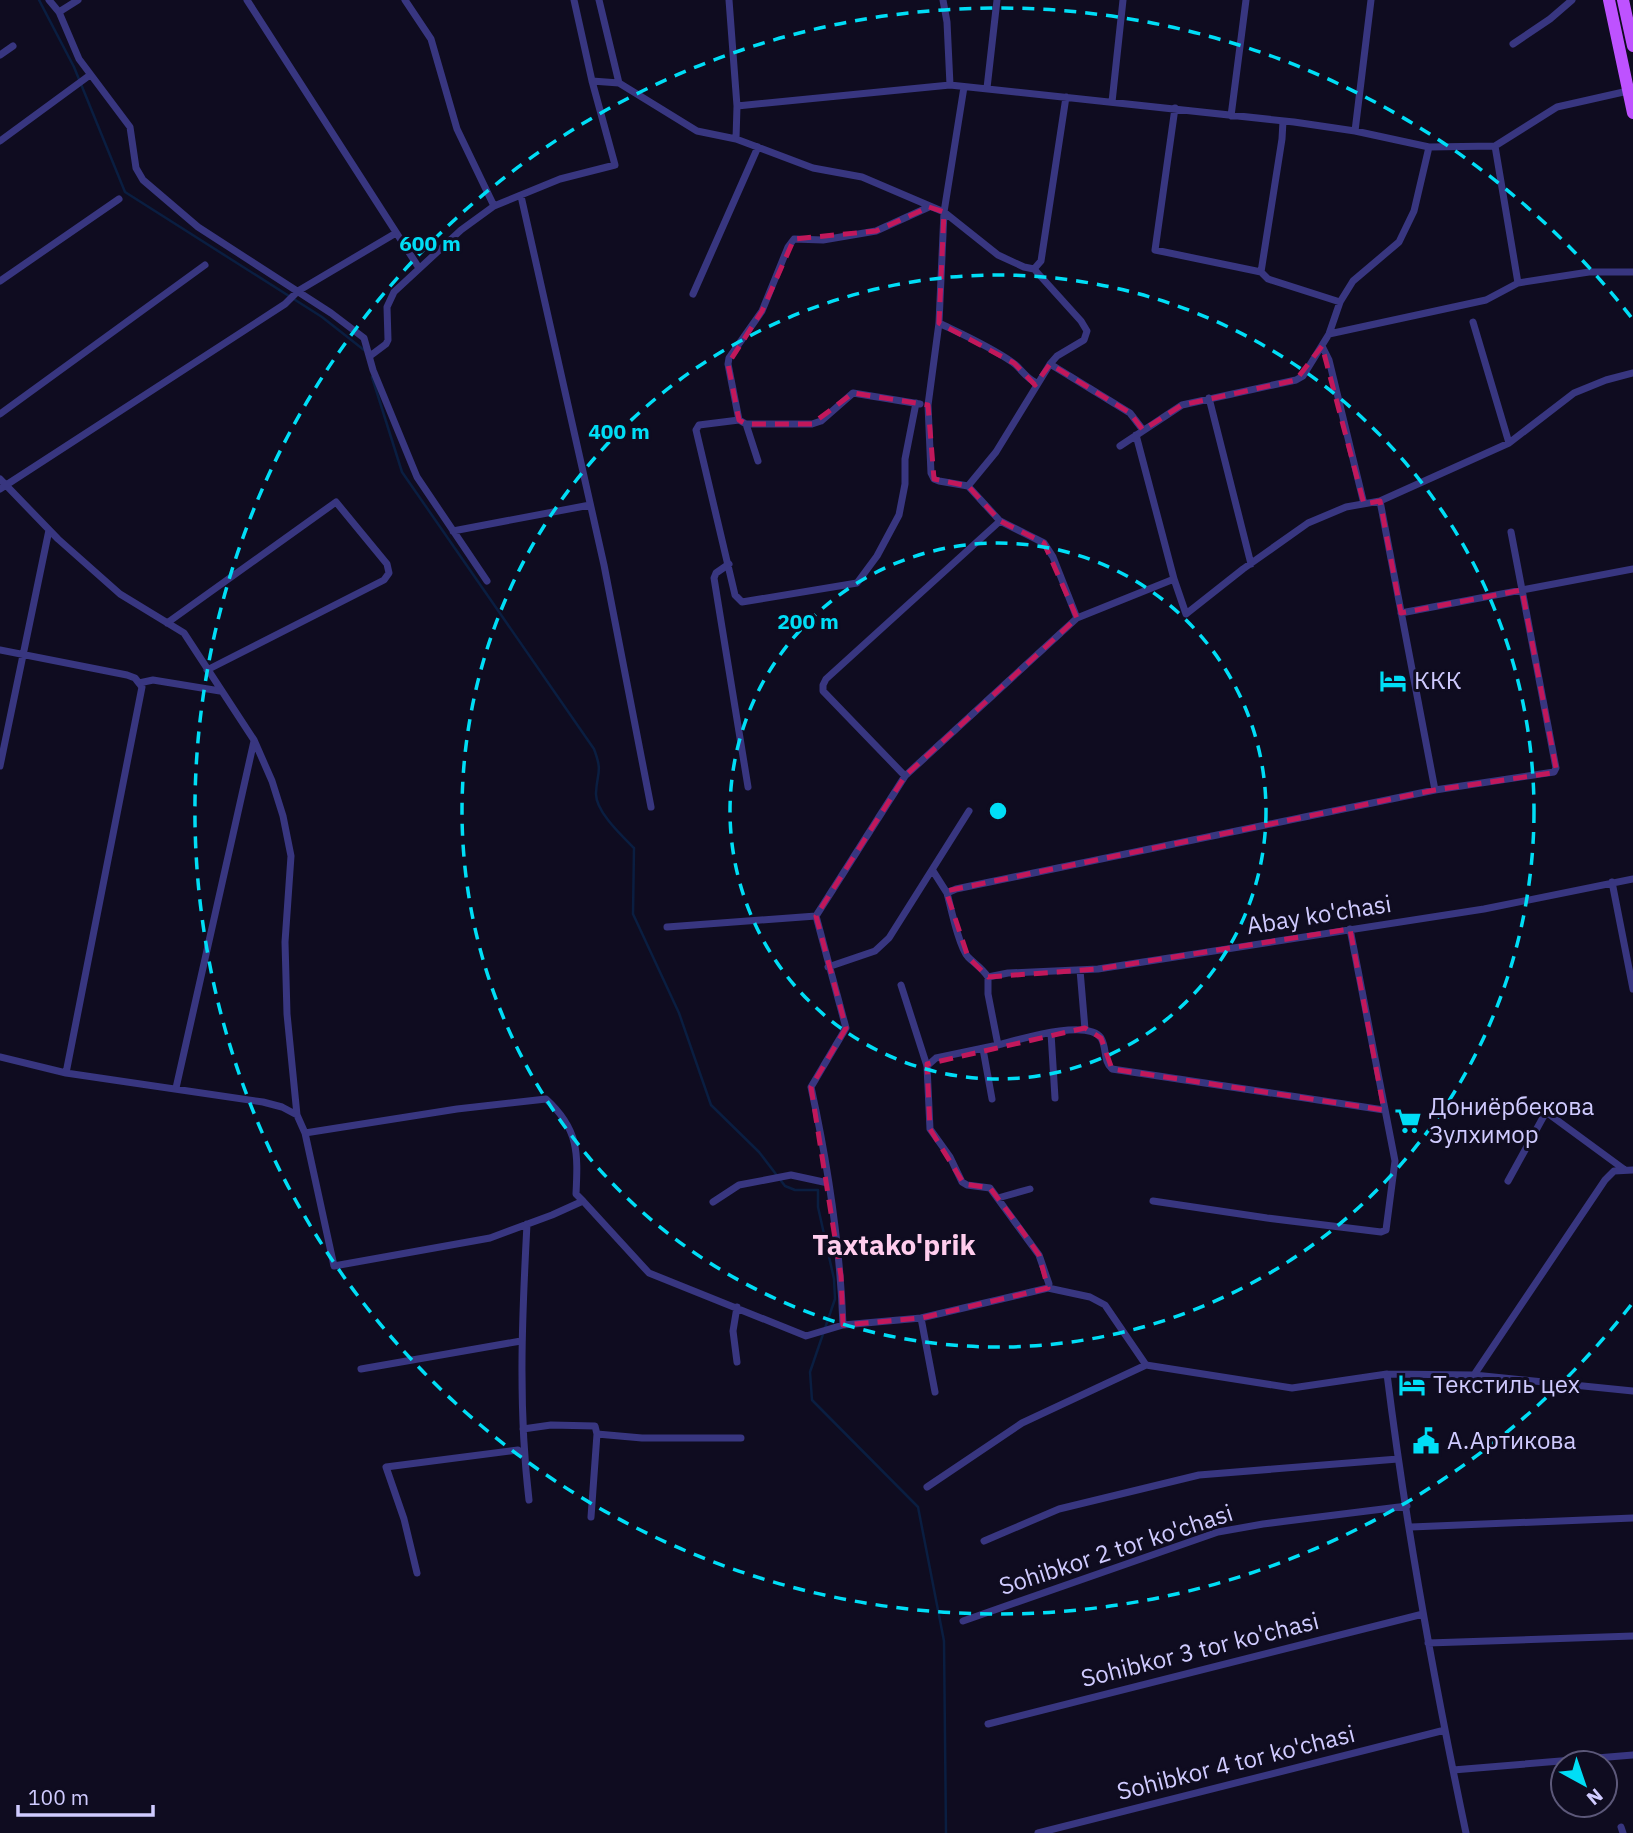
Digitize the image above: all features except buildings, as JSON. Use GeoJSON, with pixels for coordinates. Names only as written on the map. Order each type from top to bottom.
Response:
{"type":"FeatureCollection","features":[{"type":"Feature","properties":{"kind":"main road"},"geometry":{"type":"LineString","coordinates":[[1609,0],[1633,113]]}},
{"type":"Feature","properties":{"kind":"main road"},"geometry":{"type":"LineString","coordinates":[[1623,0],[1633,46]]}},
{"type":"Feature","properties":{"kind":"street"},"geometry":{"type":"LineString","coordinates":[[49,0],[59,12],[88,76],[130,127],[136,168],[143,180],[198,227],[298,291],[364,338],[386,404],[417,477],[487,581]]}},
{"type":"Feature","properties":{"kind":"street"},"geometry":{"type":"LineString","coordinates":[[59,12],[78,0]]}},
{"type":"Feature","properties":{"kind":"street"},"geometry":{"type":"LineString","coordinates":[[247,0],[419,268]]}},
{"type":"Feature","properties":{"kind":"street"},"geometry":{"type":"LineString","coordinates":[[405,0],[431,38],[457,129],[494,206]]}},
{"type":"Feature","properties":{"kind":"street"},"geometry":{"type":"LineString","coordinates":[[370,356],[388,340],[387,307],[394,292],[461,230],[494,206],[560,179],[615,165],[574,0]]}},
{"type":"Feature","properties":{"kind":"street"},"geometry":{"type":"LineString","coordinates":[[599,0],[616,82]]}},
{"type":"Feature","properties":{"kind":"street"},"geometry":{"type":"LineString","coordinates":[[729,0],[737,106],[736,139]]}},
{"type":"Feature","properties":{"kind":"street"},"geometry":{"type":"LineString","coordinates":[[943,0],[947,22],[950,85]]}},
{"type":"Feature","properties":{"kind":"street"},"geometry":{"type":"LineString","coordinates":[[987,88],[997,0]]}},
{"type":"Feature","properties":{"kind":"street"},"geometry":{"type":"LineString","coordinates":[[1112,102],[1123,0]]}},
{"type":"Feature","properties":{"kind":"street"},"geometry":{"type":"LineString","coordinates":[[1231,116],[1245,0]]}},
{"type":"Feature","properties":{"kind":"street"},"geometry":{"type":"LineString","coordinates":[[1355,131],[1371,0]]}},
{"type":"Feature","properties":{"kind":"street"},"geometry":{"type":"LineString","coordinates":[[1513,44],[1572,0]]}},
{"type":"Feature","properties":{"kind":"street"},"geometry":{"type":"LineString","coordinates":[[0,55],[12,46]]}},
{"type":"Feature","properties":{"kind":"street"},"geometry":{"type":"LineString","coordinates":[[0,141],[88,76]]}},
{"type":"Feature","properties":{"kind":"street"},"geometry":{"type":"LineString","coordinates":[[592,81],[616,82],[697,131],[736,139],[813,168],[862,177],[944,212],[998,254],[1034,269],[1087,331],[1084,340],[1057,356],[1050,364],[996,452],[968,486]]}},
{"type":"Feature","properties":{"kind":"street"},"geometry":{"type":"LineString","coordinates":[[737,106],[950,85],[1283,121],[1355,131],[1429,147],[1495,146],[1557,107],[1628,91]]}},
{"type":"Feature","properties":{"kind":"street"},"geometry":{"type":"LineString","coordinates":[[964,87],[944,212],[939,323],[928,405],[931,473],[934,479],[939,481],[968,486],[1000,522],[1044,543],[1053,556],[1077,618]]}},
{"type":"Feature","properties":{"kind":"street"},"geometry":{"type":"LineString","coordinates":[[1034,269],[1041,261],[1066,97]]}},
{"type":"Feature","properties":{"kind":"street"},"geometry":{"type":"LineString","coordinates":[[1175,108],[1155,250],[1261,272],[1268,279],[1340,302]]}},
{"type":"Feature","properties":{"kind":"street"},"geometry":{"type":"LineString","coordinates":[[1261,272],[1283,121]]}},
{"type":"Feature","properties":{"kind":"street"},"geometry":{"type":"LineString","coordinates":[[1495,146],[1518,283]]}},
{"type":"Feature","properties":{"kind":"street"},"geometry":{"type":"LineString","coordinates":[[693,294],[758,147]]}},
{"type":"Feature","properties":{"kind":"street"},"geometry":{"type":"LineString","coordinates":[[1120,446],[1182,405],[1296,380],[1307,371],[1329,334],[1340,302],[1353,281],[1399,243],[1414,211],[1429,147]]}},
{"type":"Feature","properties":{"kind":"street"},"geometry":{"type":"LineString","coordinates":[[521,196],[590,505],[651,807]]}},
{"type":"Feature","properties":{"kind":"street"},"geometry":{"type":"LineString","coordinates":[[0,281],[119,199]]}},
{"type":"Feature","properties":{"kind":"street"},"geometry":{"type":"LineString","coordinates":[[758,461],[742,422],[727,364],[762,311],[788,247],[794,239],[823,240],[876,232],[929,207]]}},
{"type":"Feature","properties":{"kind":"street"},"geometry":{"type":"LineString","coordinates":[[396,233],[298,291],[285,304],[2,484],[120,594],[184,633],[254,740],[272,781],[291,856],[284,962],[297,1115],[306,1133],[334,1266],[490,1238],[583,1201]]}},
{"type":"Feature","properties":{"kind":"street"},"geometry":{"type":"LineString","coordinates":[[0,414],[205,265]]}},
{"type":"Feature","properties":{"kind":"street"},"geometry":{"type":"LineString","coordinates":[[1329,334],[1486,300],[1518,283],[1589,271],[1633,272]]}},
{"type":"Feature","properties":{"kind":"street"},"geometry":{"type":"LineString","coordinates":[[1473,322],[1509,443]]}},
{"type":"Feature","properties":{"kind":"street"},"geometry":{"type":"LineString","coordinates":[[939,323],[983,344],[1014,363],[1031,381],[1037,383]]}},
{"type":"Feature","properties":{"kind":"street"},"geometry":{"type":"LineString","coordinates":[[1322,346],[1329,360],[1364,504]]}},
{"type":"Feature","properties":{"kind":"street"},"geometry":{"type":"LineString","coordinates":[[1050,364],[1130,413],[1139,432],[1174,579],[1186,614],[1308,523],[1346,507],[1380,501],[1509,443],[1574,393],[1633,373]]}},
{"type":"Feature","properties":{"kind":"street"},"geometry":{"type":"LineString","coordinates":[[916,403],[905,459],[905,484],[899,515],[877,556],[857,583],[742,602],[735,596],[696,430],[699,425],[742,422],[812,425],[821,421],[853,393],[916,403],[928,405]]}},
{"type":"Feature","properties":{"kind":"street"},"geometry":{"type":"LineString","coordinates":[[1209,398],[1251,564]]}},
{"type":"Feature","properties":{"kind":"street"},"geometry":{"type":"LineString","coordinates":[[1380,501],[1435,790]]}},
{"type":"Feature","properties":{"kind":"street"},"geometry":{"type":"LineString","coordinates":[[167,623],[336,502],[387,564],[389,572],[384,580],[207,670]]}},
{"type":"Feature","properties":{"kind":"street"},"geometry":{"type":"LineString","coordinates":[[453,531],[590,505]]}},
{"type":"Feature","properties":{"kind":"street"},"geometry":{"type":"LineString","coordinates":[[905,776],[823,691],[823,685],[826,679],[1000,522]]}},
{"type":"Feature","properties":{"kind":"street"},"geometry":{"type":"LineString","coordinates":[[0,766],[49,530]]}},
{"type":"Feature","properties":{"kind":"street"},"geometry":{"type":"LineString","coordinates":[[947,893],[1435,790],[1552,773],[1555,770],[1511,533]]}},
{"type":"Feature","properties":{"kind":"street"},"geometry":{"type":"LineString","coordinates":[[729,564],[716,573],[714,578],[748,787]]}},
{"type":"Feature","properties":{"kind":"street"},"geometry":{"type":"LineString","coordinates":[[1402,613],[1633,569]]}},
{"type":"Feature","properties":{"kind":"street"},"geometry":{"type":"LineString","coordinates":[[839,1326],[841,1276],[822,1138],[811,1087],[846,1028],[816,916],[905,776],[1077,618],[1174,579]]}},
{"type":"Feature","properties":{"kind":"street"},"geometry":{"type":"LineString","coordinates":[[0,650],[127,675],[139,683],[142,694],[66,1073]]}},
{"type":"Feature","properties":{"kind":"street"},"geometry":{"type":"LineString","coordinates":[[139,683],[152,680],[220,691]]}},
{"type":"Feature","properties":{"kind":"street"},"geometry":{"type":"LineString","coordinates":[[176,1088],[254,740]]}},
{"type":"Feature","properties":{"kind":"street"},"geometry":{"type":"LineString","coordinates":[[828,967],[875,951],[889,938],[969,811]]}},
{"type":"Feature","properties":{"kind":"street"},"geometry":{"type":"LineString","coordinates":[[933,871],[947,893],[967,954],[988,977],[988,994],[998,1045]]}},
{"type":"Feature","properties":{"kind":"street","name":"Abay ko'chasi"},"geometry":{"type":"LineString","coordinates":[[988,977],[1008,973],[1098,969],[1484,909],[1633,879]]}},
{"type":"Feature","properties":{"kind":"street"},"geometry":{"type":"LineString","coordinates":[[1612,882],[1633,989]]}},
{"type":"Feature","properties":{"kind":"street"},"geometry":{"type":"LineString","coordinates":[[667,927],[816,916]]}},
{"type":"Feature","properties":{"kind":"street"},"geometry":{"type":"LineString","coordinates":[[1153,1201],[1381,1232],[1388,1226],[1395,1161],[1350,929]]}},
{"type":"Feature","properties":{"kind":"street"},"geometry":{"type":"LineString","coordinates":[[1080,970],[1086,1029]]}},
{"type":"Feature","properties":{"kind":"street"},"geometry":{"type":"LineString","coordinates":[[901,985],[927,1066],[930,1129],[950,1157],[962,1182],[990,1188],[998,1198],[1039,1255],[1048,1288]]}},
{"type":"Feature","properties":{"kind":"street"},"geometry":{"type":"LineString","coordinates":[[927,1066],[936,1058],[1051,1033],[1086,1029],[1102,1040],[1107,1063],[1112,1069],[1384,1110]]}},
{"type":"Feature","properties":{"kind":"street"},"geometry":{"type":"LineString","coordinates":[[1051,1033],[1055,1098]]}},
{"type":"Feature","properties":{"kind":"street"},"geometry":{"type":"LineString","coordinates":[[983,1049],[992,1099]]}},
{"type":"Feature","properties":{"kind":"street"},"geometry":{"type":"LineString","coordinates":[[0,1057],[66,1073],[176,1088],[282,1107],[297,1115]]}},
{"type":"Feature","properties":{"kind":"street"},"geometry":{"type":"LineString","coordinates":[[306,1133],[457,1109],[546,1099],[558,1110],[570,1129],[578,1154],[576,1194],[649,1273],[806,1336],[839,1326],[921,1318],[1048,1288],[1090,1297],[1105,1305],[1146,1365]]}},
{"type":"Feature","properties":{"kind":"street"},"geometry":{"type":"LineString","coordinates":[[1508,1181],[1545,1112],[1629,1170]]}},
{"type":"Feature","properties":{"kind":"street"},"geometry":{"type":"LineString","coordinates":[[1474,1375],[1605,1180],[1614,1171],[1629,1170]]}},
{"type":"Feature","properties":{"kind":"street"},"geometry":{"type":"LineString","coordinates":[[713,1202],[739,1185],[791,1175],[828,1183]]}},
{"type":"Feature","properties":{"kind":"street"},"geometry":{"type":"LineString","coordinates":[[998,1198],[1030,1189]]}},
{"type":"Feature","properties":{"kind":"street"},"geometry":{"type":"LineString","coordinates":[[527,1224],[521,1341],[523,1455],[529,1500]]}},
{"type":"Feature","properties":{"kind":"street"},"geometry":{"type":"LineString","coordinates":[[737,1307],[733,1331],[737,1362]]}},
{"type":"Feature","properties":{"kind":"street"},"geometry":{"type":"LineString","coordinates":[[921,1318],[935,1392]]}},
{"type":"Feature","properties":{"kind":"street"},"geometry":{"type":"LineString","coordinates":[[361,1369],[521,1341]]}},
{"type":"Feature","properties":{"kind":"street"},"geometry":{"type":"LineString","coordinates":[[927,1487],[1022,1423],[1146,1365],[1292,1388],[1387,1374],[1474,1375],[1633,1391]]}},
{"type":"Feature","properties":{"kind":"street"},"geometry":{"type":"LineString","coordinates":[[1387,1374],[1423,1614],[1466,1833]]}},
{"type":"Feature","properties":{"kind":"street"},"geometry":{"type":"LineString","coordinates":[[523,1429],[551,1425],[595,1426],[597,1434],[591,1517]]}},
{"type":"Feature","properties":{"kind":"street"},"geometry":{"type":"LineString","coordinates":[[597,1434],[642,1438],[741,1438]]}},
{"type":"Feature","properties":{"kind":"street"},"geometry":{"type":"LineString","coordinates":[[417,1573],[404,1520],[386,1467],[518,1450],[523,1455]]}},
{"type":"Feature","properties":{"kind":"street"},"geometry":{"type":"LineString","coordinates":[[984,1541],[1059,1509],[1199,1475],[1398,1459]]}},
{"type":"Feature","properties":{"kind":"street","name":"Sohibkor 2 tor ko'chasi"},"geometry":{"type":"LineString","coordinates":[[963,1620],[1217,1532],[1406,1506]]}},
{"type":"Feature","properties":{"kind":"street"},"geometry":{"type":"LineString","coordinates":[[1410,1527],[1633,1518]]}},
{"type":"Feature","properties":{"kind":"street","name":"Sohibkor 3 tor ko'chasi"},"geometry":{"type":"LineString","coordinates":[[988,1724],[1423,1614]]}},
{"type":"Feature","properties":{"kind":"street"},"geometry":{"type":"LineString","coordinates":[[1428,1643],[1633,1636]]}},
{"type":"Feature","properties":{"kind":"street","name":"Sohibkor 4 tor ko'chasi"},"geometry":{"type":"LineString","coordinates":[[1038,1833],[1445,1730]]}},
{"type":"Feature","properties":{"kind":"street"},"geometry":{"type":"LineString","coordinates":[[1452,1770],[1633,1755]]}},
{"type":"Feature","properties":{"kind":"highlighted area"},"geometry":{"type":"Polygon","coordinates":[[[929,207],[944,212],[939,323],[1014,363],[1035,385],[1050,364],[1130,413],[1143,430],[1182,405],[1296,380],[1322,346],[1364,504],[1380,501],[1401,613],[1522,590],[1556,768],[1552,773],[1435,790],[946,891],[968,957],[988,977],[1098,969],[1350,929],[1384,1110],[1112,1069],[1101,1038],[1085,1028],[927,1064],[930,1129],[964,1184],[990,1188],[1020,1228],[1039,1255],[1048,1288],[921,1318],[843,1325],[841,1276],[811,1087],[846,1028],[816,916],[905,776],[1077,618],[1044,543],[1000,521],[968,486],[934,479],[928,405],[853,393],[812,424],[746,424],[739,420],[728,364],[762,311],[794,239],[876,231],[929,207]]]}},
{"type":"Feature","properties":{"kind":"waterway"},"geometry":{"type":"LineString","coordinates":[[39,0],[74,67],[125,192],[322,317],[364,350]]}},
{"type":"Feature","properties":{"kind":"waterway"},"geometry":{"type":"LineString","coordinates":[[372,377],[402,472],[594,749],[599,768],[596,793],[600,808],[634,848],[633,914],[679,1013],[711,1105],[759,1152],[785,1186],[795,1190],[818,1190],[818,1207],[834,1279],[835,1299],[810,1372],[812,1400],[918,1507],[944,1641],[946,1833]]}},
{"type":"Feature","properties":{"kind":"place","name":"ККК"},"geometry":{"type":"Point","coordinates":[1393,681]}},
{"type":"Feature","properties":{"kind":"place","name":"Дониёрбекова Зулхимор"},"geometry":{"type":"Point","coordinates":[1408,1121]}},
{"type":"Feature","properties":{"kind":"place","name":"Текстиль цех"},"geometry":{"type":"Point","coordinates":[1412,1385]}},
{"type":"Feature","properties":{"kind":"place","name":"А.Артикова"},"geometry":{"type":"Point","coordinates":[1426,1441]}},
{"type":"Feature","properties":{"kind":"district","name":"Taxtako'prik"},"geometry":{"type":"Point","coordinates":[894,1245]}}]}
